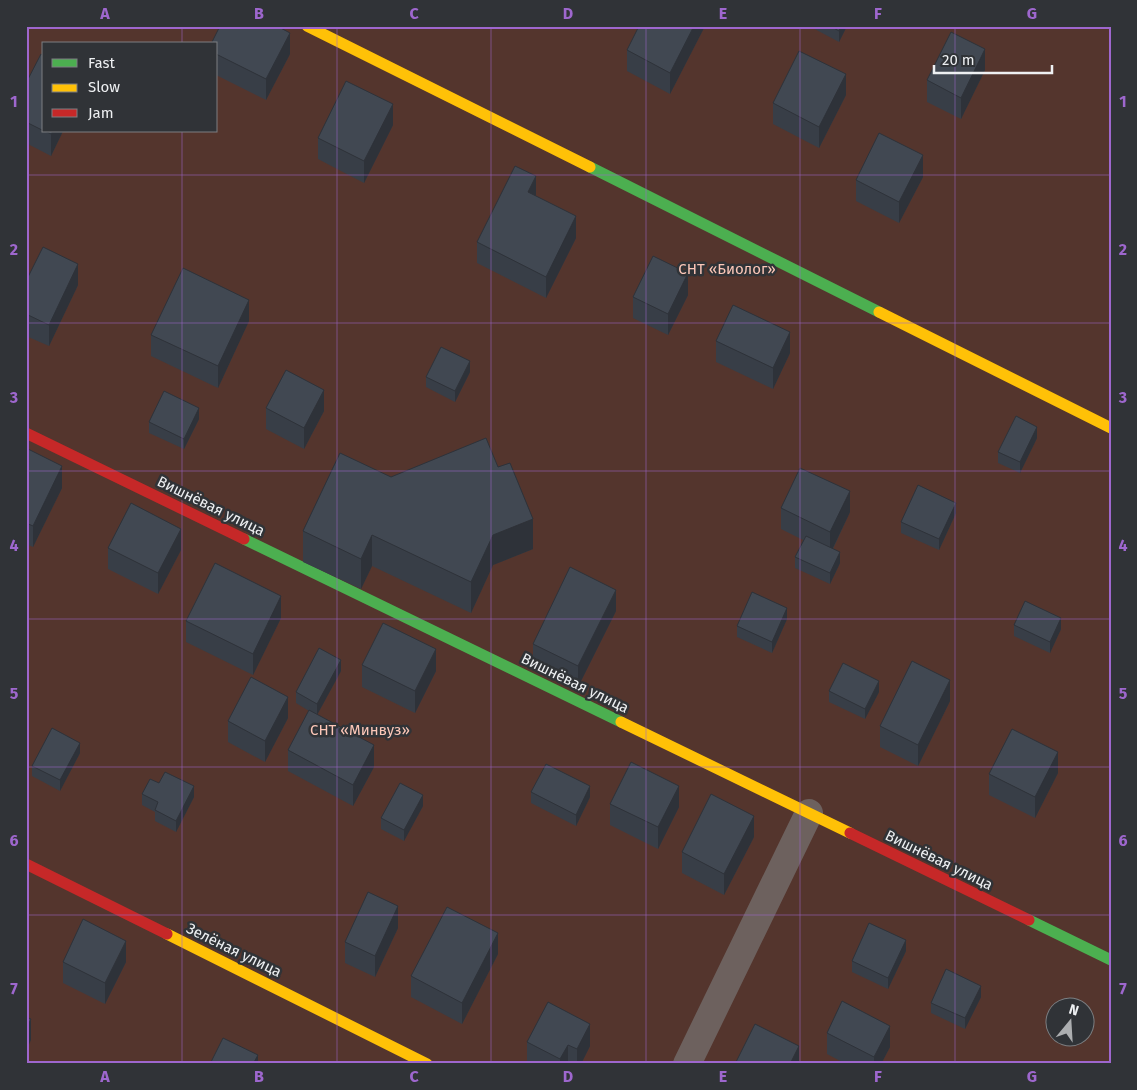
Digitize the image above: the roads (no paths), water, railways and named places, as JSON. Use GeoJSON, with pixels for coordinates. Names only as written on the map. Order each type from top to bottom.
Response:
{"type":"FeatureCollection","features":[{"type":"Feature","properties":{"kind":"street"},"geometry":{"type":"LineString","coordinates":[[307,26],[1111,428]]}},
{"type":"Feature","properties":{"kind":"street","name":"Вишнёвая улица"},"geometry":{"type":"LineString","coordinates":[[26,434],[1111,960]]}},
{"type":"Feature","properties":{"kind":"street"},"geometry":{"type":"LineString","coordinates":[[687,1064],[809,813]]}},
{"type":"Feature","properties":{"kind":"street","name":"Зелёная улица"},"geometry":{"type":"LineString","coordinates":[[26,864],[428,1064]]}},
{"type":"Feature","properties":{"kind":"park label","name":"СНТ «Биолог»"},"geometry":{"type":"Point","coordinates":[727,269]}},
{"type":"Feature","properties":{"kind":"park label","name":"СНТ «Минвуз»"},"geometry":{"type":"Point","coordinates":[360,730]}}]}
